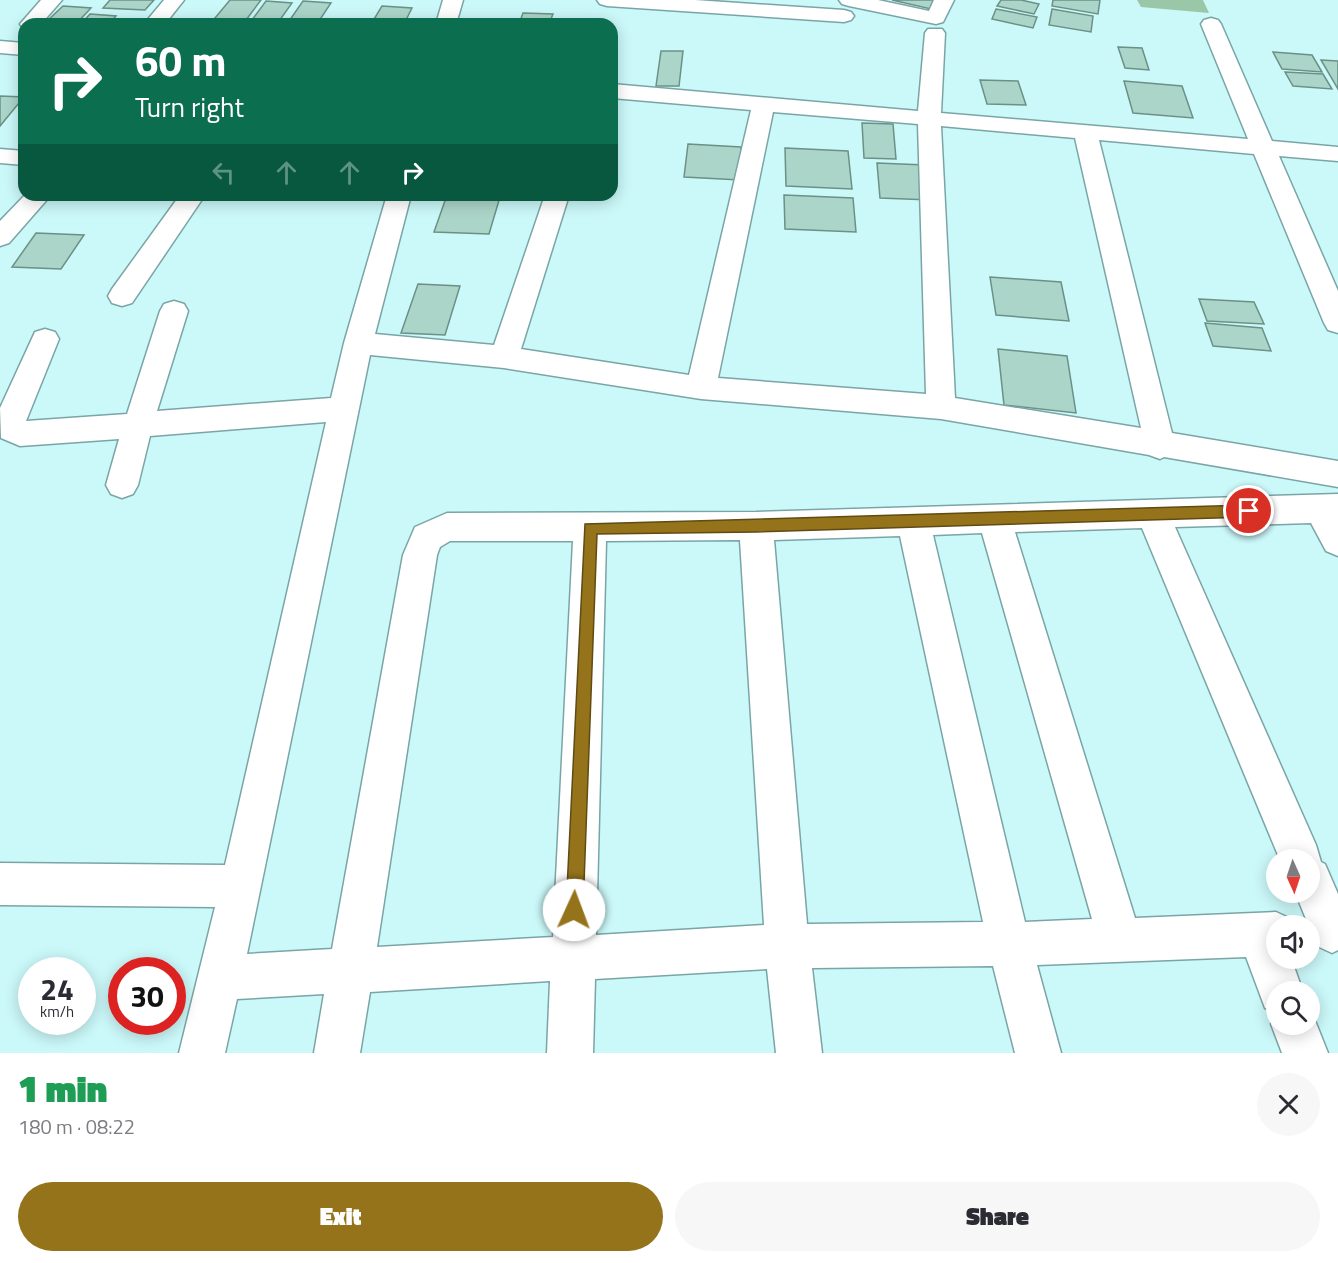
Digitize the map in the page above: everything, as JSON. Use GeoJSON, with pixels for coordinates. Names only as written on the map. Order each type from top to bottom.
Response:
{"type":"FeatureCollection","features":[{"type":"Feature","properties":{"kind":"street"},"geometry":{"type":"LineString","coordinates":[[36,18],[52,0]]}},
{"type":"Feature","properties":{"kind":"street"},"geometry":{"type":"LineString","coordinates":[[159,18],[174,0]]}},
{"type":"Feature","properties":{"kind":"street"},"geometry":{"type":"LineString","coordinates":[[448,18],[453,0]]}},
{"type":"Feature","properties":{"kind":"street"},"geometry":{"type":"LineString","coordinates":[[607,0],[846,8],[936,18],[944,0]]}},
{"type":"Feature","properties":{"kind":"street"},"geometry":{"type":"LineString","coordinates":[[1210,24],[1338,323]]}},
{"type":"Feature","properties":{"kind":"street"},"geometry":{"type":"LineString","coordinates":[[935,33],[929,118],[941,407]]}},
{"type":"Feature","properties":{"kind":"street"},"geometry":{"type":"LineString","coordinates":[[618,92],[1338,154]]}},
{"type":"Feature","properties":{"kind":"street"},"geometry":{"type":"LineString","coordinates":[[701,388],[763,104]]}},
{"type":"Feature","properties":{"kind":"street"},"geometry":{"type":"LineString","coordinates":[[1085,131],[1160,446]]}},
{"type":"Feature","properties":{"kind":"street"},"geometry":{"type":"LineString","coordinates":[[0,156],[18,158]]}},
{"type":"Feature","properties":{"kind":"street"},"geometry":{"type":"LineString","coordinates":[[0,237],[33,201]]}},
{"type":"Feature","properties":{"kind":"street"},"geometry":{"type":"LineString","coordinates":[[122,296],[189,201]]}},
{"type":"Feature","properties":{"kind":"street"},"geometry":{"type":"LineString","coordinates":[[202,1053],[241,886],[358,343],[397,201]]}},
{"type":"Feature","properties":{"kind":"street"},"geometry":{"type":"LineString","coordinates":[[504,357],[555,201]]}},
{"type":"Feature","properties":{"kind":"street"},"geometry":{"type":"LineString","coordinates":[[122,485],[138,425],[174,311]]}},
{"type":"Feature","properties":{"kind":"street"},"geometry":{"type":"LineString","coordinates":[[6,442],[10,419],[45,339]]}},
{"type":"Feature","properties":{"kind":"street"},"geometry":{"type":"LineString","coordinates":[[358,343],[504,357],[701,388],[941,407],[1160,446],[1338,474]]}},
{"type":"Feature","properties":{"kind":"street"},"geometry":{"type":"LineString","coordinates":[[6,442],[20,434],[344,409]]}},
{"type":"Feature","properties":{"kind":"street"},"geometry":{"type":"LineString","coordinates":[[337,1053],[420,555],[427,537],[447,527],[756,526],[1329,508],[1338,541]]}},
{"type":"Feature","properties":{"kind":"street"},"geometry":{"type":"LineString","coordinates":[[1153,514],[1296,849]]}},
{"type":"Feature","properties":{"kind":"street"},"geometry":{"type":"LineString","coordinates":[[994,518],[1120,940]]}},
{"type":"Feature","properties":{"kind":"street"},"geometry":{"type":"LineString","coordinates":[[913,520],[1009,944],[1038,1053]]}},
{"type":"Feature","properties":{"kind":"street"},"geometry":{"type":"LineString","coordinates":[[756,526],[787,946],[799,1053]]}},
{"type":"Feature","properties":{"kind":"street"},"geometry":{"type":"LineString","coordinates":[[570,1053],[590,528]]}},
{"type":"Feature","properties":{"kind":"street"},"geometry":{"type":"LineString","coordinates":[[0,884],[241,886]]}},
{"type":"Feature","properties":{"kind":"street"},"geometry":{"type":"LineString","coordinates":[[1317,903],[1326,932]]}},
{"type":"Feature","properties":{"kind":"street"},"geometry":{"type":"LineString","coordinates":[[219,978],[787,946],[1009,944],[1266,934]]}},
{"type":"Feature","properties":{"kind":"street"},"geometry":{"type":"LineString","coordinates":[[1298,1035],[1305,1053]]}},
{"type":"Feature","properties":{"kind":"green space"},"geometry":{"type":"Polygon","coordinates":[[[1137,0],[1203,0],[1209,13],[1141,7],[1137,0]]]}},
{"type":"Feature","properties":{"kind":"building"},"geometry":{"type":"Polygon","coordinates":[[[110,0],[154,0],[145,10],[103,8],[110,0]]]}},
{"type":"Feature","properties":{"kind":"building"},"geometry":{"type":"Polygon","coordinates":[[[230,0],[261,0],[248,18],[215,18],[230,0]]]}},
{"type":"Feature","properties":{"kind":"building"},"geometry":{"type":"Polygon","coordinates":[[[892,0],[935,0],[931,9],[892,0]]]}},
{"type":"Feature","properties":{"kind":"building"},"geometry":{"type":"Polygon","coordinates":[[[1001,0],[1021,0],[1039,4],[1034,14],[997,6],[1001,0]]]}},
{"type":"Feature","properties":{"kind":"building"},"geometry":{"type":"Polygon","coordinates":[[[1053,0],[1100,0],[1098,14],[1052,6],[1053,0]]]}},
{"type":"Feature","properties":{"kind":"building"},"geometry":{"type":"Polygon","coordinates":[[[266,1],[292,3],[281,18],[253,18],[266,1]]]}},
{"type":"Feature","properties":{"kind":"building"},"geometry":{"type":"Polygon","coordinates":[[[303,1],[331,3],[321,18],[291,18],[303,1]]]}},
{"type":"Feature","properties":{"kind":"building"},"geometry":{"type":"Polygon","coordinates":[[[63,6],[91,8],[82,18],[50,18],[63,6]]]}},
{"type":"Feature","properties":{"kind":"building"},"geometry":{"type":"Polygon","coordinates":[[[382,6],[412,8],[407,18],[375,18],[382,6]]]}},
{"type":"Feature","properties":{"kind":"building"},"geometry":{"type":"Polygon","coordinates":[[[996,9],[1037,17],[1033,28],[992,19],[996,9]]]}},
{"type":"Feature","properties":{"kind":"building"},"geometry":{"type":"Polygon","coordinates":[[[1052,9],[1093,16],[1091,32],[1049,25],[1052,9]]]}},
{"type":"Feature","properties":{"kind":"building"},"geometry":{"type":"Polygon","coordinates":[[[523,13],[553,14],[551,18],[521,18],[523,13]]]}},
{"type":"Feature","properties":{"kind":"building"},"geometry":{"type":"Polygon","coordinates":[[[90,14],[116,16],[114,18],[86,18],[90,14]]]}},
{"type":"Feature","properties":{"kind":"building"},"geometry":{"type":"Polygon","coordinates":[[[1118,47],[1142,48],[1149,70],[1125,68],[1118,47]]]}},
{"type":"Feature","properties":{"kind":"building"},"geometry":{"type":"Polygon","coordinates":[[[661,51],[683,51],[679,86],[656,86],[661,51]]]}},
{"type":"Feature","properties":{"kind":"building"},"geometry":{"type":"Polygon","coordinates":[[[1273,52],[1312,55],[1322,72],[1282,69],[1273,52]]]}},
{"type":"Feature","properties":{"kind":"building"},"geometry":{"type":"Polygon","coordinates":[[[1321,60],[1338,61],[1338,89],[1321,60]]]}},
{"type":"Feature","properties":{"kind":"building"},"geometry":{"type":"Polygon","coordinates":[[[1285,72],[1323,74],[1332,89],[1293,86],[1285,72]]]}},
{"type":"Feature","properties":{"kind":"building"},"geometry":{"type":"Polygon","coordinates":[[[980,80],[1018,81],[1026,105],[987,104],[980,80]]]}},
{"type":"Feature","properties":{"kind":"building"},"geometry":{"type":"Polygon","coordinates":[[[1124,81],[1182,86],[1193,118],[1133,113],[1124,81]]]}},
{"type":"Feature","properties":{"kind":"building"},"geometry":{"type":"Polygon","coordinates":[[[0,96],[18,97],[18,104],[0,126],[0,96]]]}},
{"type":"Feature","properties":{"kind":"building"},"geometry":{"type":"Polygon","coordinates":[[[862,123],[893,124],[896,159],[864,158],[862,123]]]}},
{"type":"Feature","properties":{"kind":"building"},"geometry":{"type":"Polygon","coordinates":[[[688,144],[741,147],[740,180],[684,177],[688,144]]]}},
{"type":"Feature","properties":{"kind":"building"},"geometry":{"type":"Polygon","coordinates":[[[785,148],[848,151],[852,189],[786,186],[785,148]]]}},
{"type":"Feature","properties":{"kind":"building"},"geometry":{"type":"Polygon","coordinates":[[[877,163],[925,165],[930,200],[880,198],[877,163]]]}},
{"type":"Feature","properties":{"kind":"building"},"geometry":{"type":"Polygon","coordinates":[[[784,195],[853,198],[856,232],[785,229],[784,195]]]}},
{"type":"Feature","properties":{"kind":"building"},"geometry":{"type":"Polygon","coordinates":[[[445,201],[499,201],[489,234],[434,232],[445,201]]]}},
{"type":"Feature","properties":{"kind":"building"},"geometry":{"type":"Polygon","coordinates":[[[36,233],[84,235],[61,269],[12,267],[36,233]]]}},
{"type":"Feature","properties":{"kind":"building"},"geometry":{"type":"Polygon","coordinates":[[[990,277],[1061,282],[1069,321],[996,315],[990,277]]]}},
{"type":"Feature","properties":{"kind":"building"},"geometry":{"type":"Polygon","coordinates":[[[418,284],[460,286],[445,335],[401,333],[418,284]]]}},
{"type":"Feature","properties":{"kind":"building"},"geometry":{"type":"Polygon","coordinates":[[[1199,299],[1254,302],[1264,324],[1207,321],[1199,299]]]}},
{"type":"Feature","properties":{"kind":"building"},"geometry":{"type":"Polygon","coordinates":[[[1205,323],[1262,328],[1271,351],[1213,346],[1205,323]]]}},
{"type":"Feature","properties":{"kind":"building"},"geometry":{"type":"Polygon","coordinates":[[[998,349],[1067,356],[1076,413],[1004,405],[998,349]]]}},
{"type":"Feature","properties":{"kind":"route"},"geometry":{"type":"LineString","coordinates":[[574,910],[590,528],[756,526],[1249,511]]}}]}
